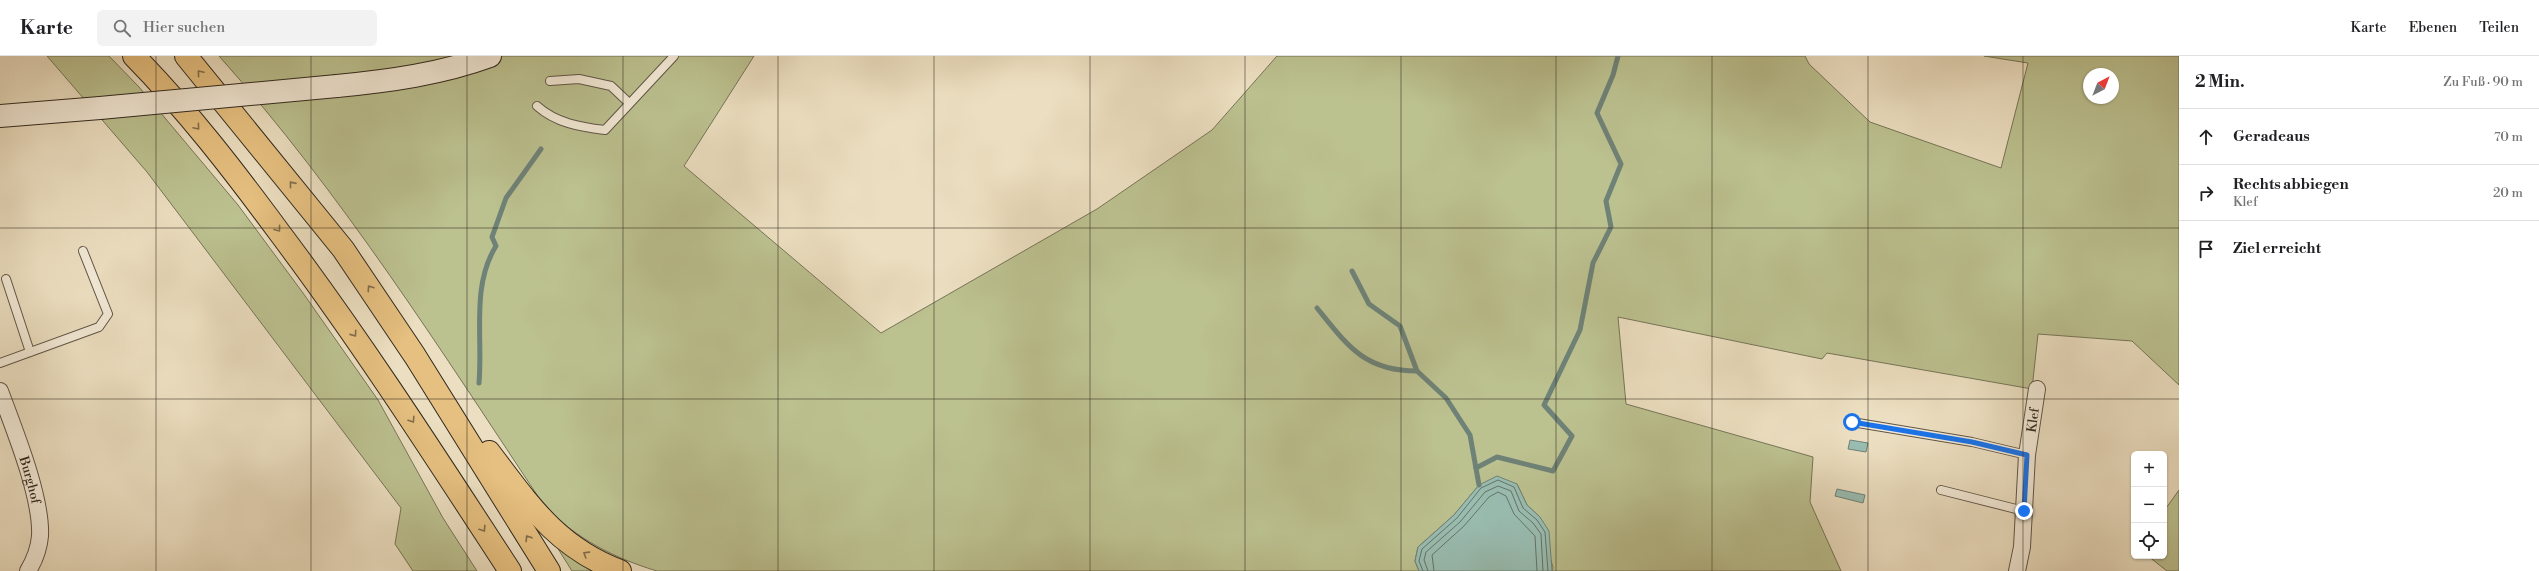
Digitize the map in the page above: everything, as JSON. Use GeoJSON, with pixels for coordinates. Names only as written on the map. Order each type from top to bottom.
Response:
{"type":"FeatureCollection","features":[{"type":"Feature","properties":{"kind":"highway"},"geometry":{"type":"LineString","coordinates":[[134,56],[197,127],[246,187],[334,304],[391,387],[510,571]]}},
{"type":"Feature","properties":{"kind":"highway"},"geometry":{"type":"LineString","coordinates":[[186,56],[343,249],[415,356],[549,571]]}},
{"type":"Feature","properties":{"kind":"highway"},"geometry":{"type":"LineString","coordinates":[[415,356],[540,519],[586,555],[620,571]]}},
{"type":"Feature","properties":{"kind":"street"},"geometry":{"type":"LineString","coordinates":[[0,116],[337,86],[413,76],[448,69],[490,56]]}},
{"type":"Feature","properties":{"kind":"street","name":"Klef"},"geometry":{"type":"LineString","coordinates":[[2017,571],[2022,547],[2027,455],[2037,389]]}},
{"type":"Feature","properties":{"kind":"street","name":"Burghof"},"geometry":{"type":"LineString","coordinates":[[0,391],[38,506],[40,537],[35,560],[28,571]]}},
{"type":"Feature","properties":{"kind":"lane"},"geometry":{"type":"LineString","coordinates":[[537,106],[549,116],[580,127],[605,130],[674,56]]}},
{"type":"Feature","properties":{"kind":"lane"},"geometry":{"type":"LineString","coordinates":[[550,81],[579,79],[611,86],[629,103]]}},
{"type":"Feature","properties":{"kind":"lane"},"geometry":{"type":"LineString","coordinates":[[0,363],[99,327],[108,314],[83,251]]}},
{"type":"Feature","properties":{"kind":"lane"},"geometry":{"type":"LineString","coordinates":[[6,279],[30,352]]}},
{"type":"Feature","properties":{"kind":"lane"},"geometry":{"type":"LineString","coordinates":[[1852,422],[1972,442],[2027,455]]}},
{"type":"Feature","properties":{"kind":"lane"},"geometry":{"type":"LineString","coordinates":[[1941,490],[2024,511]]}},
{"type":"Feature","properties":{"kind":"green space"},"geometry":{"type":"Polygon","coordinates":[[[47,56],[109,56],[139,87],[238,205],[303,293],[378,400],[443,518],[477,571],[413,571],[395,544],[401,508],[147,172],[47,56]]]}},
{"type":"Feature","properties":{"kind":"green space"},"geometry":{"type":"Polygon","coordinates":[[[219,56],[754,56],[684,166],[881,333],[1097,209],[1212,130],[1277,56],[1805,56],[1809,64],[1870,122],[2001,168],[2028,63],[1984,56],[2179,56],[2179,385],[2132,341],[2038,334],[2032,389],[1827,353],[1822,359],[1618,317],[1626,404],[1813,457],[1810,502],[1841,571],[1552,571],[1553,568],[1540,517],[1527,505],[1517,484],[1479,485],[1454,515],[1418,547],[1415,561],[1419,571],[657,571],[626,560],[583,538],[570,529],[545,507],[390,276],[308,163],[219,56]]]}},
{"type":"Feature","properties":{"kind":"green space"},"geometry":{"type":"Polygon","coordinates":[[[2179,490],[2179,571],[2167,571],[2152,559],[2167,559],[2167,507],[2179,490]]]}},
{"type":"Feature","properties":{"kind":"green space"},"geometry":{"type":"Polygon","coordinates":[[[555,544],[598,571],[572,571],[555,544]]]}},
{"type":"Feature","properties":{"kind":"water"},"geometry":{"type":"Polygon","coordinates":[[[1850,440],[1868,443],[1866,452],[1848,449],[1850,440]]]}},
{"type":"Feature","properties":{"kind":"water"},"geometry":{"type":"Polygon","coordinates":[[[1497,476],[1517,484],[1527,505],[1540,517],[1549,531],[1552,571],[1419,571],[1415,561],[1418,547],[1454,515],[1479,485],[1497,476]]]}},
{"type":"Feature","properties":{"kind":"water"},"geometry":{"type":"Polygon","coordinates":[[[1837,489],[1865,495],[1863,503],[1835,496],[1837,489]]]}},
{"type":"Feature","properties":{"kind":"waterway"},"geometry":{"type":"LineString","coordinates":[[1476,468],[1497,457],[1553,471],[1572,436],[1544,405],[1580,330],[1593,263],[1611,227],[1606,201],[1621,164],[1597,113],[1613,75],[1618,56]]}},
{"type":"Feature","properties":{"kind":"waterway"},"geometry":{"type":"LineString","coordinates":[[479,383],[481,295],[483,278],[488,261],[496,246],[492,237],[506,198],[541,149]]}},
{"type":"Feature","properties":{"kind":"waterway"},"geometry":{"type":"LineString","coordinates":[[1352,271],[1369,304],[1400,326],[1417,371],[1446,398],[1470,435],[1479,485]]}},
{"type":"Feature","properties":{"kind":"waterway"},"geometry":{"type":"LineString","coordinates":[[1317,308],[1348,344],[1370,361],[1399,370],[1417,371]]}},
{"type":"Feature","properties":{"kind":"route"},"geometry":{"type":"LineString","coordinates":[[1852,422],[1972,442],[2027,455],[2024,511]]}}]}
